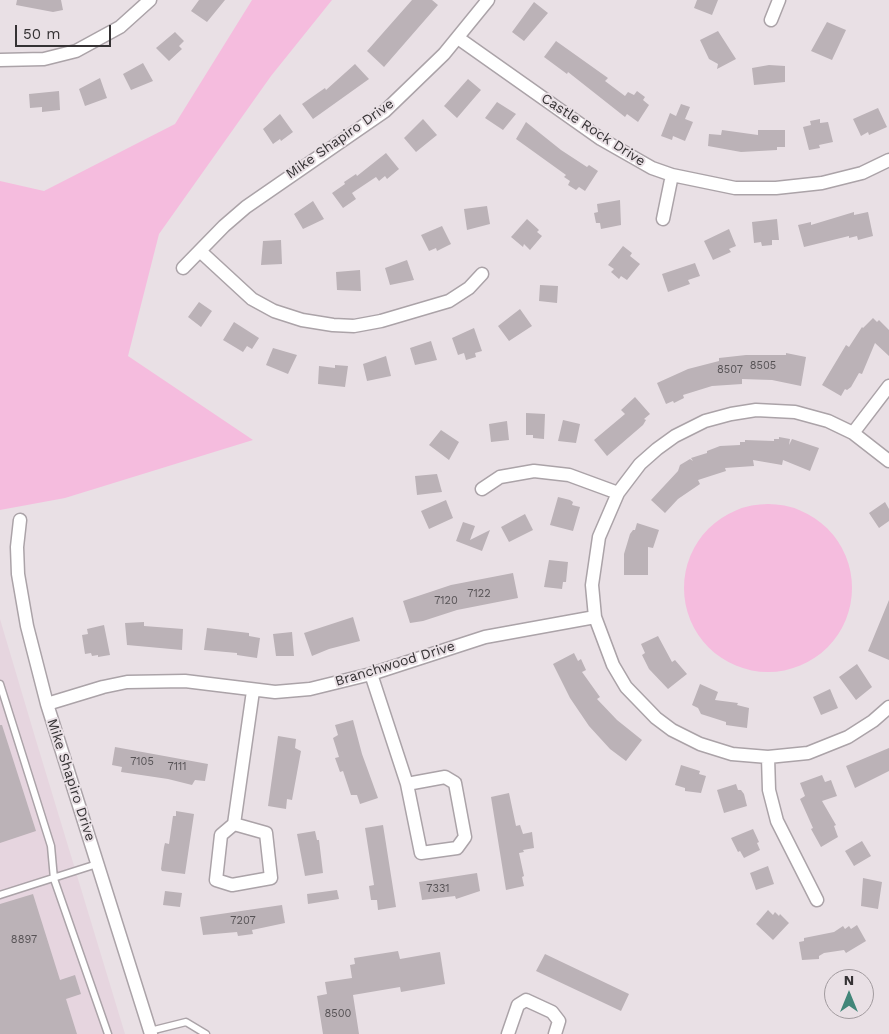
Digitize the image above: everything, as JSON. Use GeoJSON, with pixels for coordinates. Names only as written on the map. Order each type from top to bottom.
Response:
{"type":"FeatureCollection","features":[{"type":"Feature","properties":{"kind":"street"},"geometry":{"type":"LineString","coordinates":[[0,60],[44,59],[76,51],[120,27],[150,0]]}},
{"type":"Feature","properties":{"kind":"street","name":"Mike Shapiro Drive"},"geometry":{"type":"LineString","coordinates":[[183,268],[201,252],[224,226],[246,207],[385,111],[458,38],[488,0]]}},
{"type":"Feature","properties":{"kind":"street"},"geometry":{"type":"LineString","coordinates":[[771,20],[779,0]]}},
{"type":"Feature","properties":{"kind":"street","name":"Castle Rock Drive"},"geometry":{"type":"LineString","coordinates":[[458,38],[601,139],[652,168],[672,175],[735,188],[776,188],[822,183],[862,174],[889,160]]}},
{"type":"Feature","properties":{"kind":"street"},"geometry":{"type":"LineString","coordinates":[[663,219],[672,175]]}},
{"type":"Feature","properties":{"kind":"street"},"geometry":{"type":"LineString","coordinates":[[201,252],[252,298],[274,311],[302,320],[333,325],[354,326],[381,321],[449,301],[470,288],[482,274]]}},
{"type":"Feature","properties":{"kind":"street"},"geometry":{"type":"LineString","coordinates":[[854,433],[889,386]]}},
{"type":"Feature","properties":{"kind":"street"},"geometry":{"type":"LineString","coordinates":[[889,461],[854,433],[828,421],[795,412],[756,410],[705,421],[675,436],[640,464],[618,493],[605,519],[595,553],[592,585],[595,617],[612,665],[626,687],[656,718],[685,738],[732,754],[768,758],[808,752],[832,745],[873,721],[889,707]]}},
{"type":"Feature","properties":{"kind":"street"},"geometry":{"type":"LineString","coordinates":[[482,489],[500,476],[534,470],[569,475],[618,493]]}},
{"type":"Feature","properties":{"kind":"street","name":"Mike Shapiro Drive"},"geometry":{"type":"LineString","coordinates":[[20,520],[17,547],[21,598],[47,704],[151,1032]]}},
{"type":"Feature","properties":{"kind":"street","name":"Branchwood Drive"},"geometry":{"type":"LineString","coordinates":[[47,704],[126,682],[185,681],[253,691],[293,692],[371,674],[485,637],[595,617]]}},
{"type":"Feature","properties":{"kind":"street"},"geometry":{"type":"LineString","coordinates":[[371,674],[406,784],[421,853],[457,848],[465,837],[455,783],[445,777],[406,784]]}},
{"type":"Feature","properties":{"kind":"street"},"geometry":{"type":"LineString","coordinates":[[234,824],[266,833],[271,878],[232,885],[216,880],[221,835],[234,824],[253,691]]}},
{"type":"Feature","properties":{"kind":"street"},"geometry":{"type":"LineString","coordinates":[[768,758],[770,790],[777,821],[817,900]]}},
{"type":"Feature","properties":{"kind":"street"},"geometry":{"type":"LineString","coordinates":[[508,1034],[518,1004],[526,1000],[552,1012],[559,1021],[555,1034]]}},
{"type":"Feature","properties":{"kind":"lane"},"geometry":{"type":"LineString","coordinates":[[0,684],[52,846],[54,879],[108,1034]]}},
{"type":"Feature","properties":{"kind":"lane"},"geometry":{"type":"LineString","coordinates":[[0,895],[98,864]]}},
{"type":"Feature","properties":{"kind":"lane"},"geometry":{"type":"LineString","coordinates":[[151,1032],[186,1022],[206,1034]]}},
{"type":"Feature","properties":{"kind":"shaded area"},"geometry":{"type":"Polygon","coordinates":[[[252,0],[332,0],[271,76],[159,234],[128,356],[253,440],[65,498],[0,510],[0,181],[44,191],[175,124],[252,0]]]}},
{"type":"Feature","properties":{"kind":"shaded area"},"geometry":{"type":"Polygon","coordinates":[[[768,504],[792,508],[807,514],[815,518],[833,535],[838,541],[848,564],[852,588],[848,612],[842,627],[838,635],[821,653],[815,658],[792,668],[768,672],[744,668],[729,662],[721,658],[703,641],[698,635],[688,612],[684,588],[688,564],[694,549],[698,541],[715,523],[721,518],[744,508],[768,504]]]}},
{"type":"Feature","properties":{"kind":"shaded area"},"geometry":{"type":"Polygon","coordinates":[[[0,619],[35,737],[125,1034],[0,1034],[0,619]]]}},
{"type":"Feature","properties":{"kind":"building"},"geometry":{"type":"Polygon","coordinates":[[[17,0],[61,0],[63,10],[53,12],[16,5],[17,0]]]}},
{"type":"Feature","properties":{"kind":"building"},"geometry":{"type":"Polygon","coordinates":[[[199,0],[225,0],[207,22],[191,11],[199,0]]]}},
{"type":"Feature","properties":{"kind":"building"},"geometry":{"type":"Polygon","coordinates":[[[412,0],[432,0],[438,5],[384,67],[367,51],[412,0]]]}},
{"type":"Feature","properties":{"kind":"building"},"geometry":{"type":"Polygon","coordinates":[[[697,0],[718,0],[712,15],[694,8],[697,0]]]}},
{"type":"Feature","properties":{"kind":"building"},"geometry":{"type":"Polygon","coordinates":[[[534,2],[548,13],[524,41],[512,32],[534,2]]]}},
{"type":"Feature","properties":{"kind":"building"},"geometry":{"type":"Polygon","coordinates":[[[827,22],[846,30],[832,60],[811,51],[827,22]]]}},
{"type":"Feature","properties":{"kind":"building"},"geometry":{"type":"Polygon","coordinates":[[[718,31],[736,59],[717,69],[718,64],[709,59],[700,40],[718,31]]]}},
{"type":"Feature","properties":{"kind":"building"},"geometry":{"type":"Polygon","coordinates":[[[175,32],[184,41],[179,46],[182,49],[169,61],[156,48],[175,32]]]}},
{"type":"Feature","properties":{"kind":"building"},"geometry":{"type":"Polygon","coordinates":[[[556,41],[608,78],[605,81],[625,96],[628,92],[634,95],[637,91],[645,97],[643,100],[649,105],[638,122],[627,114],[625,117],[568,72],[567,74],[544,57],[556,41]]]}},
{"type":"Feature","properties":{"kind":"building"},"geometry":{"type":"Polygon","coordinates":[[[143,63],[153,81],[131,90],[123,74],[143,63]]]}},
{"type":"Feature","properties":{"kind":"building"},"geometry":{"type":"Polygon","coordinates":[[[355,64],[369,79],[313,119],[302,104],[325,88],[326,90],[355,64]]]}},
{"type":"Feature","properties":{"kind":"building"},"geometry":{"type":"Polygon","coordinates":[[[769,65],[785,66],[785,82],[754,85],[752,68],[769,65]]]}},
{"type":"Feature","properties":{"kind":"building"},"geometry":{"type":"Polygon","coordinates":[[[100,78],[107,98],[85,106],[79,89],[100,78]]]}},
{"type":"Feature","properties":{"kind":"building"},"geometry":{"type":"Polygon","coordinates":[[[468,79],[481,90],[457,118],[444,106],[468,79]]]}},
{"type":"Feature","properties":{"kind":"building"},"geometry":{"type":"Polygon","coordinates":[[[59,91],[60,110],[42,112],[42,107],[30,108],[29,94],[59,91]]]}},
{"type":"Feature","properties":{"kind":"building"},"geometry":{"type":"Polygon","coordinates":[[[497,102],[516,114],[503,130],[485,118],[497,102]]]}},
{"type":"Feature","properties":{"kind":"building"},"geometry":{"type":"Polygon","coordinates":[[[681,104],[690,107],[685,119],[693,122],[685,141],[673,136],[672,140],[661,136],[670,113],[676,116],[681,104]]]}},
{"type":"Feature","properties":{"kind":"building"},"geometry":{"type":"Polygon","coordinates":[[[878,108],[887,127],[869,135],[868,132],[861,136],[853,119],[878,108]]]}},
{"type":"Feature","properties":{"kind":"building"},"geometry":{"type":"Polygon","coordinates":[[[280,114],[293,132],[281,141],[280,139],[273,144],[263,129],[280,114]]]}},
{"type":"Feature","properties":{"kind":"building"},"geometry":{"type":"Polygon","coordinates":[[[423,119],[437,135],[416,152],[404,138],[423,119]]]}},
{"type":"Feature","properties":{"kind":"building"},"geometry":{"type":"Polygon","coordinates":[[[820,119],[820,123],[828,122],[833,142],[819,145],[820,148],[809,150],[803,127],[811,125],[810,121],[820,119]]]}},
{"type":"Feature","properties":{"kind":"building"},"geometry":{"type":"Polygon","coordinates":[[[526,122],[561,150],[587,167],[589,165],[598,171],[585,191],[579,187],[576,190],[568,185],[570,181],[564,177],[566,175],[516,139],[526,122]]]}},
{"type":"Feature","properties":{"kind":"building"},"geometry":{"type":"Polygon","coordinates":[[[722,130],[758,135],[758,130],[785,130],[785,147],[777,147],[777,150],[741,152],[708,146],[709,134],[721,135],[722,130]]]}},
{"type":"Feature","properties":{"kind":"building"},"geometry":{"type":"Polygon","coordinates":[[[386,153],[399,169],[387,179],[385,176],[379,181],[376,177],[352,193],[356,199],[343,208],[332,193],[345,184],[344,182],[356,174],[357,176],[386,153]]]}},
{"type":"Feature","properties":{"kind":"building"},"geometry":{"type":"Polygon","coordinates":[[[620,200],[621,225],[601,229],[600,223],[596,223],[594,213],[598,212],[597,204],[620,200]]]}},
{"type":"Feature","properties":{"kind":"building"},"geometry":{"type":"Polygon","coordinates":[[[313,201],[324,219],[303,229],[294,214],[313,201]]]}},
{"type":"Feature","properties":{"kind":"building"},"geometry":{"type":"Polygon","coordinates":[[[487,206],[490,224],[467,230],[464,209],[487,206]]]}},
{"type":"Feature","properties":{"kind":"building"},"geometry":{"type":"Polygon","coordinates":[[[854,212],[854,215],[868,212],[873,236],[858,240],[857,236],[849,238],[849,236],[804,247],[798,225],[811,222],[811,225],[854,212]]]}},
{"type":"Feature","properties":{"kind":"building"},"geometry":{"type":"Polygon","coordinates":[[[527,219],[539,230],[537,232],[542,236],[530,250],[524,244],[523,247],[511,237],[527,219]]]}},
{"type":"Feature","properties":{"kind":"building"},"geometry":{"type":"Polygon","coordinates":[[[777,219],[779,240],[772,240],[772,245],[762,246],[761,242],[754,243],[752,222],[777,219]]]}},
{"type":"Feature","properties":{"kind":"building"},"geometry":{"type":"Polygon","coordinates":[[[442,226],[451,244],[437,251],[436,248],[429,251],[421,235],[442,226]]]}},
{"type":"Feature","properties":{"kind":"building"},"geometry":{"type":"Polygon","coordinates":[[[729,229],[736,246],[729,249],[731,252],[713,260],[704,241],[729,229]]]}},
{"type":"Feature","properties":{"kind":"building"},"geometry":{"type":"Polygon","coordinates":[[[281,240],[282,264],[261,265],[263,241],[281,240]]]}},
{"type":"Feature","properties":{"kind":"building"},"geometry":{"type":"Polygon","coordinates":[[[623,246],[632,253],[630,256],[640,264],[627,280],[621,276],[619,279],[611,272],[614,269],[608,265],[623,246]]]}},
{"type":"Feature","properties":{"kind":"building"},"geometry":{"type":"Polygon","coordinates":[[[407,260],[414,280],[390,285],[385,268],[407,260]]]}},
{"type":"Feature","properties":{"kind":"building"},"geometry":{"type":"Polygon","coordinates":[[[695,263],[700,276],[688,280],[690,284],[668,292],[662,274],[695,263]]]}},
{"type":"Feature","properties":{"kind":"building"},"geometry":{"type":"Polygon","coordinates":[[[360,270],[361,291],[337,290],[336,272],[360,270]]]}},
{"type":"Feature","properties":{"kind":"building"},"geometry":{"type":"Polygon","coordinates":[[[540,285],[558,286],[557,303],[539,301],[540,285]]]}},
{"type":"Feature","properties":{"kind":"building"},"geometry":{"type":"Polygon","coordinates":[[[199,302],[212,311],[201,327],[188,317],[199,302]]]}},
{"type":"Feature","properties":{"kind":"building"},"geometry":{"type":"Polygon","coordinates":[[[520,309],[532,326],[509,341],[498,326],[520,309]]]}},
{"type":"Feature","properties":{"kind":"building"},"geometry":{"type":"Polygon","coordinates":[[[873,318],[877,322],[879,320],[889,330],[889,356],[875,343],[862,374],[859,373],[851,387],[847,390],[845,389],[841,396],[822,385],[846,345],[849,347],[862,327],[873,318]]]}},
{"type":"Feature","properties":{"kind":"building"},"geometry":{"type":"Polygon","coordinates":[[[234,322],[259,338],[252,349],[247,346],[243,352],[223,340],[234,322]]]}},
{"type":"Feature","properties":{"kind":"building"},"geometry":{"type":"Polygon","coordinates":[[[474,328],[482,351],[475,353],[476,357],[466,360],[464,353],[458,355],[452,338],[474,328]]]}},
{"type":"Feature","properties":{"kind":"building"},"geometry":{"type":"Polygon","coordinates":[[[431,341],[437,360],[415,365],[410,348],[431,341]]]}},
{"type":"Feature","properties":{"kind":"building"},"geometry":{"type":"Polygon","coordinates":[[[273,348],[297,355],[288,374],[266,365],[273,348]]]}},
{"type":"Feature","properties":{"kind":"building"},"geometry":{"type":"Polygon","coordinates":[[[786,353],[806,357],[801,386],[772,380],[742,379],[742,384],[712,386],[683,395],[684,398],[674,403],[673,401],[666,404],[657,383],[688,369],[719,361],[719,358],[746,355],[786,355],[786,353]]]}},
{"type":"Feature","properties":{"kind":"building"},"geometry":{"type":"Polygon","coordinates":[[[386,356],[391,376],[367,381],[363,364],[386,356]]]}},
{"type":"Feature","properties":{"kind":"building"},"geometry":{"type":"Polygon","coordinates":[[[335,365],[348,366],[345,387],[318,384],[319,366],[335,368],[335,365]]]}},
{"type":"Feature","properties":{"kind":"building"},"geometry":{"type":"Polygon","coordinates":[[[635,397],[650,414],[644,419],[646,420],[643,425],[607,456],[594,440],[625,414],[621,410],[635,397]]]}},
{"type":"Feature","properties":{"kind":"building"},"geometry":{"type":"Polygon","coordinates":[[[526,413],[545,414],[544,439],[533,438],[533,435],[526,435],[526,413]]]}},
{"type":"Feature","properties":{"kind":"building"},"geometry":{"type":"Polygon","coordinates":[[[563,420],[580,424],[576,443],[558,441],[563,420]]]}},
{"type":"Feature","properties":{"kind":"building"},"geometry":{"type":"Polygon","coordinates":[[[507,421],[509,440],[491,442],[489,424],[507,421]]]}},
{"type":"Feature","properties":{"kind":"building"},"geometry":{"type":"Polygon","coordinates":[[[441,430],[459,442],[449,460],[429,445],[441,430]]]}},
{"type":"Feature","properties":{"kind":"building"},"geometry":{"type":"Polygon","coordinates":[[[779,437],[790,439],[789,445],[792,439],[819,448],[810,471],[783,460],[782,465],[753,460],[754,466],[725,468],[726,471],[698,480],[700,484],[678,499],[665,513],[651,500],[678,471],[680,465],[690,459],[693,461],[691,458],[720,446],[740,445],[740,442],[745,442],[745,440],[774,441],[774,439],[779,439],[779,437]]]}},
{"type":"Feature","properties":{"kind":"building"},"geometry":{"type":"Polygon","coordinates":[[[437,474],[442,492],[417,495],[415,476],[437,474]]]}},
{"type":"Feature","properties":{"kind":"building"},"geometry":{"type":"Polygon","coordinates":[[[558,497],[570,500],[573,502],[572,505],[580,507],[573,531],[550,525],[558,497]]]}},
{"type":"Feature","properties":{"kind":"building"},"geometry":{"type":"Polygon","coordinates":[[[446,500],[453,518],[429,529],[421,511],[446,500]]]}},
{"type":"Feature","properties":{"kind":"building"},"geometry":{"type":"Polygon","coordinates":[[[885,502],[889,509],[889,521],[879,528],[869,513],[885,502]]]}},
{"type":"Feature","properties":{"kind":"building"},"geometry":{"type":"Polygon","coordinates":[[[525,514],[533,530],[509,542],[501,527],[525,514]]]}},
{"type":"Feature","properties":{"kind":"building"},"geometry":{"type":"Polygon","coordinates":[[[463,522],[475,526],[470,540],[490,530],[482,551],[456,541],[463,522]]]}},
{"type":"Feature","properties":{"kind":"building"},"geometry":{"type":"Polygon","coordinates":[[[637,523],[659,530],[653,548],[648,547],[648,575],[624,575],[624,554],[630,534],[635,530],[637,523]]]}},
{"type":"Feature","properties":{"kind":"building"},"geometry":{"type":"Polygon","coordinates":[[[549,560],[568,562],[566,582],[563,582],[562,589],[544,587],[549,560]]]}},
{"type":"Feature","properties":{"kind":"building"},"geometry":{"type":"Polygon","coordinates":[[[513,573],[518,598],[457,610],[423,621],[410,623],[403,601],[451,585],[513,573]]]}},
{"type":"Feature","properties":{"kind":"building"},"geometry":{"type":"Polygon","coordinates":[[[889,600],[889,660],[868,651],[889,600]]]}},
{"type":"Feature","properties":{"kind":"building"},"geometry":{"type":"Polygon","coordinates":[[[353,617],[360,641],[329,649],[312,656],[304,633],[353,617]]]}},
{"type":"Feature","properties":{"kind":"building"},"geometry":{"type":"Polygon","coordinates":[[[144,622],[144,626],[183,629],[182,650],[127,645],[125,623],[144,622]]]}},
{"type":"Feature","properties":{"kind":"building"},"geometry":{"type":"Polygon","coordinates":[[[104,625],[110,655],[98,657],[98,655],[92,656],[91,653],[85,654],[82,635],[88,634],[87,629],[104,625]]]}},
{"type":"Feature","properties":{"kind":"building"},"geometry":{"type":"Polygon","coordinates":[[[207,628],[249,633],[249,636],[260,638],[257,658],[237,655],[237,653],[204,650],[207,628]]]}},
{"type":"Feature","properties":{"kind":"building"},"geometry":{"type":"Polygon","coordinates":[[[292,632],[294,656],[276,656],[273,634],[292,632]]]}},
{"type":"Feature","properties":{"kind":"building"},"geometry":{"type":"Polygon","coordinates":[[[658,636],[672,662],[675,660],[687,674],[668,689],[649,669],[642,655],[645,653],[641,644],[658,636]]]}},
{"type":"Feature","properties":{"kind":"building"},"geometry":{"type":"Polygon","coordinates":[[[574,653],[578,661],[581,659],[586,670],[582,672],[600,697],[597,699],[617,720],[642,740],[626,761],[610,749],[589,726],[570,698],[553,664],[574,653]]]}},
{"type":"Feature","properties":{"kind":"building"},"geometry":{"type":"Polygon","coordinates":[[[857,664],[872,687],[856,700],[839,677],[857,664]]]}},
{"type":"Feature","properties":{"kind":"building"},"geometry":{"type":"Polygon","coordinates":[[[700,684],[718,692],[715,700],[738,703],[737,705],[749,708],[747,728],[726,725],[726,722],[701,714],[698,708],[692,705],[700,684]]]}},
{"type":"Feature","properties":{"kind":"building"},"geometry":{"type":"Polygon","coordinates":[[[830,689],[838,708],[821,715],[813,697],[830,689]]]}},
{"type":"Feature","properties":{"kind":"building"},"geometry":{"type":"Polygon","coordinates":[[[353,720],[362,754],[378,798],[360,804],[357,795],[351,795],[343,771],[340,772],[335,758],[339,757],[333,738],[338,735],[335,725],[353,720]]]}},
{"type":"Feature","properties":{"kind":"building"},"geometry":{"type":"Polygon","coordinates":[[[0,725],[2,725],[36,831],[0,843],[0,725]]]}},
{"type":"Feature","properties":{"kind":"building"},"geometry":{"type":"Polygon","coordinates":[[[278,736],[296,739],[295,748],[301,751],[292,800],[287,799],[286,809],[268,806],[278,736]]]}},
{"type":"Feature","properties":{"kind":"building"},"geometry":{"type":"Polygon","coordinates":[[[115,747],[208,764],[205,781],[195,780],[192,785],[168,779],[121,772],[122,767],[112,765],[115,747]]]}},
{"type":"Feature","properties":{"kind":"building"},"geometry":{"type":"Polygon","coordinates":[[[889,748],[889,771],[855,788],[846,766],[889,748]]]}},
{"type":"Feature","properties":{"kind":"building"},"geometry":{"type":"Polygon","coordinates":[[[681,765],[700,771],[699,774],[706,776],[701,793],[685,791],[685,788],[675,785],[681,765]]]}},
{"type":"Feature","properties":{"kind":"building"},"geometry":{"type":"Polygon","coordinates":[[[822,775],[825,782],[831,780],[837,796],[822,801],[836,825],[834,826],[838,837],[821,847],[811,829],[813,828],[800,799],[805,796],[800,783],[822,775]]]}},
{"type":"Feature","properties":{"kind":"building"},"geometry":{"type":"Polygon","coordinates":[[[736,784],[738,790],[741,790],[744,794],[747,806],[724,813],[717,790],[736,784]]]}},
{"type":"Feature","properties":{"kind":"building"},"geometry":{"type":"Polygon","coordinates":[[[509,793],[516,826],[520,825],[523,834],[532,832],[534,848],[523,850],[524,852],[519,853],[524,886],[506,890],[491,797],[509,793]]]}},
{"type":"Feature","properties":{"kind":"building"},"geometry":{"type":"Polygon","coordinates":[[[176,811],[194,814],[185,874],[162,871],[161,869],[165,843],[169,844],[173,816],[176,816],[176,811]]]}},
{"type":"Feature","properties":{"kind":"building"},"geometry":{"type":"Polygon","coordinates":[[[383,825],[396,907],[378,910],[377,900],[371,900],[369,886],[374,885],[365,828],[383,825]]]}},
{"type":"Feature","properties":{"kind":"building"},"geometry":{"type":"Polygon","coordinates":[[[753,829],[759,842],[757,843],[760,850],[744,858],[740,851],[738,852],[731,838],[753,829]]]}},
{"type":"Feature","properties":{"kind":"building"},"geometry":{"type":"Polygon","coordinates":[[[315,831],[317,840],[319,840],[323,873],[305,876],[297,834],[315,831]]]}},
{"type":"Feature","properties":{"kind":"building"},"geometry":{"type":"Polygon","coordinates":[[[862,841],[871,856],[854,866],[845,851],[862,841]]]}},
{"type":"Feature","properties":{"kind":"building"},"geometry":{"type":"Polygon","coordinates":[[[768,866],[774,884],[756,890],[750,873],[768,866]]]}},
{"type":"Feature","properties":{"kind":"building"},"geometry":{"type":"Polygon","coordinates":[[[477,873],[480,891],[456,899],[455,896],[422,900],[419,882],[477,873]]]}},
{"type":"Feature","properties":{"kind":"building"},"geometry":{"type":"Polygon","coordinates":[[[863,878],[882,882],[878,909],[861,906],[863,878]]]}},
{"type":"Feature","properties":{"kind":"building"},"geometry":{"type":"Polygon","coordinates":[[[337,890],[339,899],[308,904],[307,894],[337,890]]]}},
{"type":"Feature","properties":{"kind":"building"},"geometry":{"type":"Polygon","coordinates":[[[165,891],[182,893],[180,907],[163,905],[165,891]]]}},
{"type":"Feature","properties":{"kind":"building"},"geometry":{"type":"Polygon","coordinates":[[[33,894],[60,980],[75,975],[81,994],[66,999],[77,1034],[0,1034],[0,904],[33,894]]]}},
{"type":"Feature","properties":{"kind":"building"},"geometry":{"type":"Polygon","coordinates":[[[282,905],[285,923],[252,930],[253,934],[238,936],[237,932],[203,935],[200,917],[282,905]]]}},
{"type":"Feature","properties":{"kind":"building"},"geometry":{"type":"Polygon","coordinates":[[[768,910],[773,915],[775,912],[779,916],[780,914],[789,923],[773,940],[756,924],[768,910]]]}},
{"type":"Feature","properties":{"kind":"building"},"geometry":{"type":"Polygon","coordinates":[[[857,925],[866,941],[846,953],[844,950],[824,953],[819,956],[819,959],[802,960],[799,942],[804,941],[804,938],[834,932],[843,926],[845,929],[849,926],[851,929],[857,925]]]}},
{"type":"Feature","properties":{"kind":"building"},"geometry":{"type":"Polygon","coordinates":[[[398,951],[400,959],[440,952],[445,984],[401,992],[400,987],[353,995],[359,1034],[323,1034],[317,996],[327,994],[325,982],[352,978],[350,965],[355,964],[354,958],[398,951]]]}},
{"type":"Feature","properties":{"kind":"building"},"geometry":{"type":"Polygon","coordinates":[[[545,954],[629,994],[621,1011],[536,971],[545,954]]]}}]}
